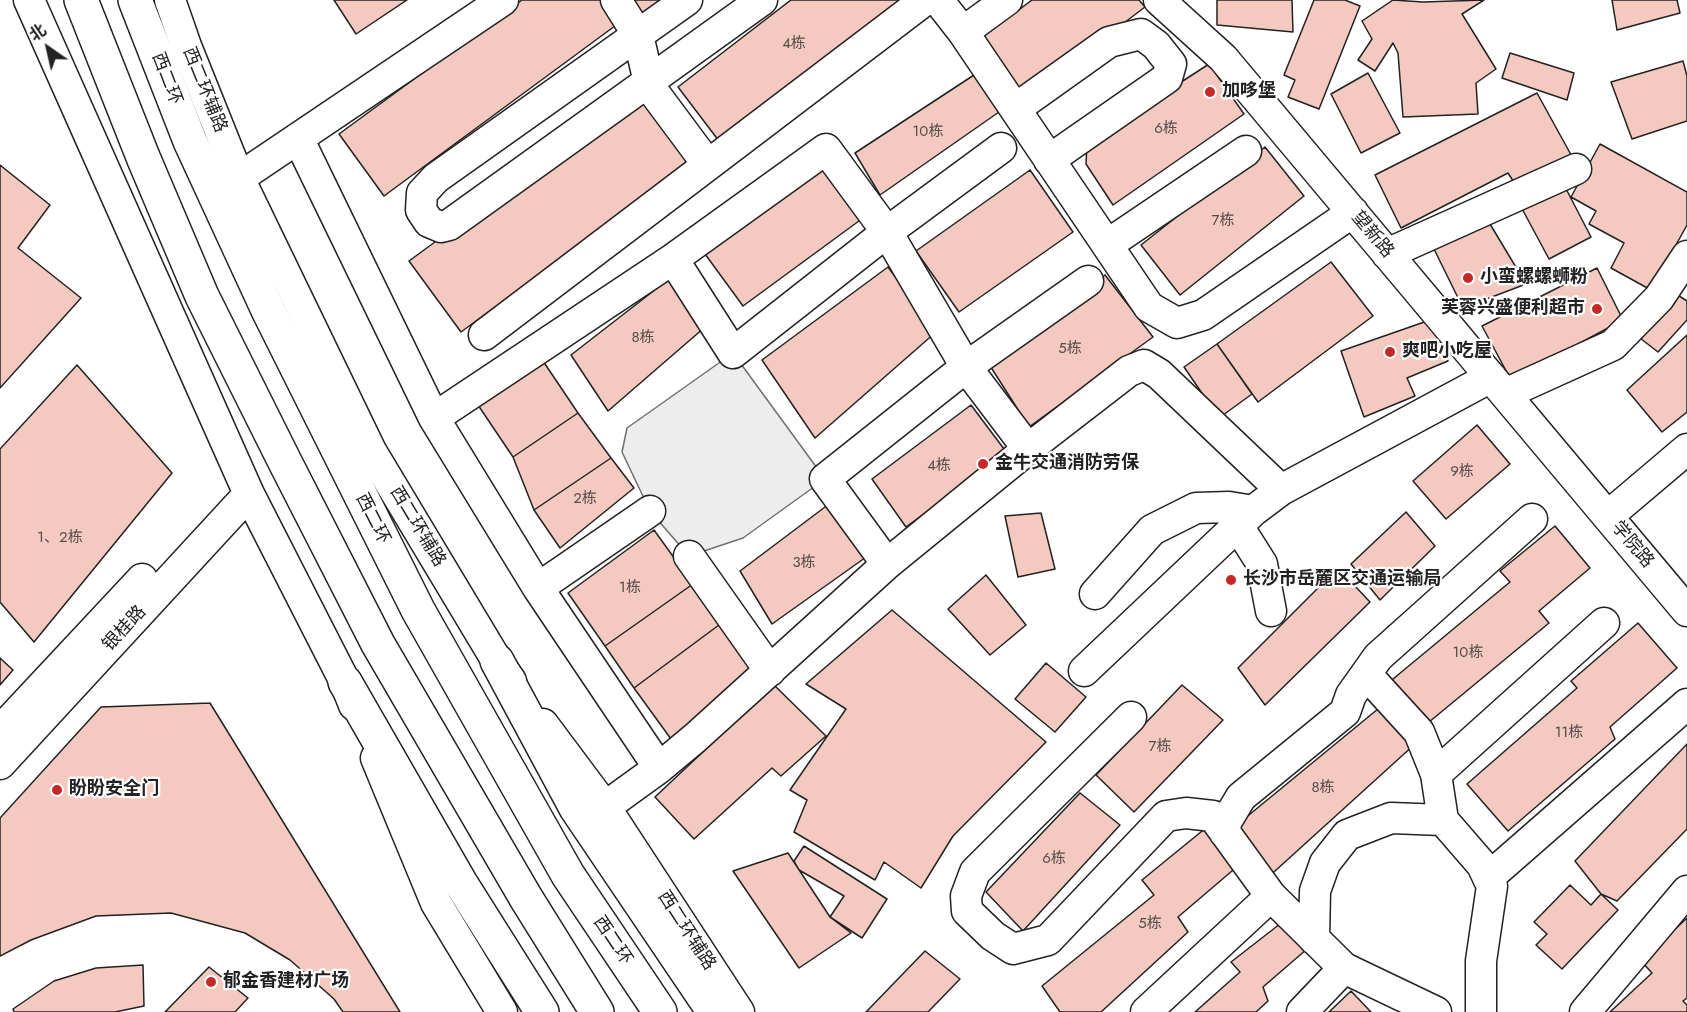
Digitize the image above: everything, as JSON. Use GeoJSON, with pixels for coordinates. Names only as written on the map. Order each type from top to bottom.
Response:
{"type":"FeatureCollection","features":[{"type":"Feature","properties":{"kind":"highway"},"geometry":{"type":"LineString","coordinates":[[81,0],[142,157],[202,296],[378,644],[526,898],[597,1012]]}},
{"type":"Feature","properties":{"kind":"highway","name":"西二环"},"geometry":{"type":"LineString","coordinates":[[135,0],[190,141],[354,484],[418,610],[568,874],[660,1012]]}},
{"type":"Feature","properties":{"kind":"highway"},"geometry":{"type":"LineString","coordinates":[[497,661],[590,807],[714,1012]]}},
{"type":"Feature","properties":{"kind":"highway"},"geometry":{"type":"LineString","coordinates":[[345,682],[460,882],[542,1012]]}},
{"type":"Feature","properties":{"kind":"street"},"geometry":{"type":"LineString","coordinates":[[29,0],[245,484],[345,682],[436,903],[502,1012]]}},
{"type":"Feature","properties":{"kind":"street","name":"西二环辅路"},"geometry":{"type":"LineString","coordinates":[[170,0],[239,178],[371,451],[497,661]]}},
{"type":"Feature","properties":{"kind":"street"},"geometry":{"type":"LineString","coordinates":[[239,178],[503,0]]}},
{"type":"Feature","properties":{"kind":"street"},"geometry":{"type":"LineString","coordinates":[[616,0],[638,35],[650,87],[708,165]]}},
{"type":"Feature","properties":{"kind":"street"},"geometry":{"type":"LineString","coordinates":[[687,0],[436,178],[422,192],[421,210],[429,222],[441,227],[449,225],[762,0]]}},
{"type":"Feature","properties":{"kind":"street"},"geometry":{"type":"LineString","coordinates":[[484,335],[925,0]]}},
{"type":"Feature","properties":{"kind":"street"},"geometry":{"type":"LineString","coordinates":[[938,0],[963,32],[1149,307],[1177,323],[1203,315],[1353,212]]}},
{"type":"Feature","properties":{"kind":"street"},"geometry":{"type":"LineString","coordinates":[[963,32],[1007,0]]}},
{"type":"Feature","properties":{"kind":"street","name":"望新路"},"geometry":{"type":"LineString","coordinates":[[1179,6],[1576,478]]}},
{"type":"Feature","properties":{"kind":"street"},"geometry":{"type":"LineString","coordinates":[[1015,109],[1109,42],[1141,34],[1156,45],[1171,64],[1167,78],[1049,160]]}},
{"type":"Feature","properties":{"kind":"street"},"geometry":{"type":"LineString","coordinates":[[298,138],[434,418],[538,588],[659,768]]}},
{"type":"Feature","properties":{"kind":"street"},"geometry":{"type":"LineString","coordinates":[[674,259],[733,353],[887,232],[1001,148]]}},
{"type":"Feature","properties":{"kind":"street"},"geometry":{"type":"LineString","coordinates":[[434,418],[674,259],[826,149],[887,232],[966,367],[1028,449]]}},
{"type":"Feature","properties":{"kind":"street"},"geometry":{"type":"LineString","coordinates":[[1107,245],[1246,151]]}},
{"type":"Feature","properties":{"kind":"street"},"geometry":{"type":"LineString","coordinates":[[1387,254],[1576,169]]}},
{"type":"Feature","properties":{"kind":"street"},"geometry":{"type":"LineString","coordinates":[[1084,671],[1245,518],[1281,490],[1498,385],[1612,345],[1659,298],[1687,256]]}},
{"type":"Feature","properties":{"kind":"street"},"geometry":{"type":"LineString","coordinates":[[887,564],[825,479],[966,367],[1088,281]]}},
{"type":"Feature","properties":{"kind":"street"},"geometry":{"type":"LineString","coordinates":[[590,807],[659,768],[887,564],[1028,449],[1129,371],[1144,365],[1159,374],[1281,490]]}},
{"type":"Feature","properties":{"kind":"street"},"geometry":{"type":"LineString","coordinates":[[1608,516],[1685,454]]}},
{"type":"Feature","properties":{"kind":"street","name":"学院路"},"geometry":{"type":"LineString","coordinates":[[1576,478],[1687,611]]}},
{"type":"Feature","properties":{"kind":"street","name":"银桂路"},"geometry":{"type":"LineString","coordinates":[[0,731],[245,484]]}},
{"type":"Feature","properties":{"kind":"street","name":"银桂路"},"geometry":{"type":"LineString","coordinates":[[0,764],[245,484]]}},
{"type":"Feature","properties":{"kind":"street"},"geometry":{"type":"LineString","coordinates":[[1095,594],[1152,530],[1196,508],[1229,507],[1245,518],[1262,564],[1271,611]]}},
{"type":"Feature","properties":{"kind":"street"},"geometry":{"type":"LineString","coordinates":[[538,588],[650,511]]}},
{"type":"Feature","properties":{"kind":"street"},"geometry":{"type":"LineString","coordinates":[[1225,833],[1226,822],[1241,797],[1346,712],[1351,695],[1378,657],[1532,519]]}},
{"type":"Feature","properties":{"kind":"street"},"geometry":{"type":"LineString","coordinates":[[689,556],[770,671]]}},
{"type":"Feature","properties":{"kind":"street"},"geometry":{"type":"LineString","coordinates":[[1436,774],[1604,623]]}},
{"type":"Feature","properties":{"kind":"street"},"geometry":{"type":"LineString","coordinates":[[1366,674],[1419,732],[1436,774],[1443,820],[1482,864],[1492,886],[1481,961],[1481,1012]]}},
{"type":"Feature","properties":{"kind":"street"},"geometry":{"type":"LineString","coordinates":[[1488,878],[1687,704]]}},
{"type":"Feature","properties":{"kind":"street"},"geometry":{"type":"LineString","coordinates":[[1131,717],[975,872],[966,896],[967,911],[993,936],[1013,949],[1048,940],[1166,816],[1186,813],[1213,816],[1270,896],[1344,968],[1436,1012]]}},
{"type":"Feature","properties":{"kind":"street","name":"西二环辅路"},"geometry":{"type":"LineString","coordinates":[[590,807],[739,1012]]}},
{"type":"Feature","properties":{"kind":"street"},"geometry":{"type":"LineString","coordinates":[[1314,939],[1315,891],[1324,863],[1347,835],[1391,818],[1443,820]]}},
{"type":"Feature","properties":{"kind":"street"},"geometry":{"type":"LineString","coordinates":[[1585,1012],[1687,891]]}},
{"type":"Feature","properties":{"kind":"street"},"geometry":{"type":"LineString","coordinates":[[1146,1012],[1270,896]]}},
{"type":"Feature","properties":{"kind":"street"},"geometry":{"type":"LineString","coordinates":[[1302,1012],[1344,968]]}},
{"type":"Feature","properties":{"kind":"shaded area"},"geometry":{"type":"Polygon","coordinates":[[[733,353],[825,479],[743,538],[689,556],[650,511],[622,452],[627,428],[733,353]]]}},
{"type":"Feature","properties":{"kind":"building"},"geometry":{"type":"Polygon","coordinates":[[[334,0],[407,0],[356,34],[334,0]]]}},
{"type":"Feature","properties":{"kind":"building"},"geometry":{"type":"Polygon","coordinates":[[[522,0],[608,0],[623,20],[384,196],[339,134],[522,0]]]}},
{"type":"Feature","properties":{"kind":"building"},"geometry":{"type":"Polygon","coordinates":[[[625,0],[670,0],[640,21],[625,0]]]}},
{"type":"Feature","properties":{"kind":"building"},"geometry":{"type":"Polygon","coordinates":[[[791,0],[911,0],[722,145],[678,87],[791,0]]]}},
{"type":"Feature","properties":{"kind":"building"},"geometry":{"type":"Polygon","coordinates":[[[1032,0],[1139,0],[1145,7],[1020,102],[975,43],[1032,0]]]}},
{"type":"Feature","properties":{"kind":"building"},"geometry":{"type":"Polygon","coordinates":[[[1217,0],[1292,0],[1293,32],[1217,25],[1217,0]]]}},
{"type":"Feature","properties":{"kind":"building"},"geometry":{"type":"Polygon","coordinates":[[[1314,0],[1345,0],[1360,6],[1319,109],[1288,97],[1295,80],[1284,75],[1314,0]]]}},
{"type":"Feature","properties":{"kind":"building"},"geometry":{"type":"Polygon","coordinates":[[[1393,0],[1423,2],[1484,0],[1462,14],[1496,69],[1476,83],[1478,114],[1403,117],[1398,53],[1393,43],[1375,71],[1358,60],[1372,39],[1362,21],[1393,0]]]}},
{"type":"Feature","properties":{"kind":"building"},"geometry":{"type":"Polygon","coordinates":[[[1612,0],[1677,0],[1680,13],[1617,30],[1612,0]]]}},
{"type":"Feature","properties":{"kind":"building"},"geometry":{"type":"Polygon","coordinates":[[[1510,53],[1574,73],[1567,100],[1502,78],[1510,53]]]}},
{"type":"Feature","properties":{"kind":"building"},"geometry":{"type":"Polygon","coordinates":[[[1683,61],[1687,76],[1687,121],[1632,139],[1611,82],[1683,61]]]}},
{"type":"Feature","properties":{"kind":"building"},"geometry":{"type":"Polygon","coordinates":[[[1209,64],[1244,114],[1113,205],[1086,164],[1087,143],[1209,64]]]}},
{"type":"Feature","properties":{"kind":"building"},"geometry":{"type":"Polygon","coordinates":[[[1368,73],[1400,133],[1361,153],[1331,94],[1368,73]]]}},
{"type":"Feature","properties":{"kind":"building"},"geometry":{"type":"Polygon","coordinates":[[[974,75],[999,112],[880,195],[855,153],[974,75]]]}},
{"type":"Feature","properties":{"kind":"building"},"geometry":{"type":"Polygon","coordinates":[[[638,93],[690,164],[461,332],[409,261],[638,93]]]}},
{"type":"Feature","properties":{"kind":"building"},"geometry":{"type":"Polygon","coordinates":[[[1537,93],[1575,162],[1519,190],[1508,173],[1401,228],[1375,175],[1537,93]]]}},
{"type":"Feature","properties":{"kind":"building"},"geometry":{"type":"Polygon","coordinates":[[[1600,144],[1687,192],[1687,225],[1651,290],[1611,268],[1624,243],[1589,224],[1596,211],[1571,197],[1600,144]]]}},
{"type":"Feature","properties":{"kind":"building"},"geometry":{"type":"Polygon","coordinates":[[[1265,147],[1304,196],[1180,295],[1141,245],[1265,147]]]}},
{"type":"Feature","properties":{"kind":"building"},"geometry":{"type":"Polygon","coordinates":[[[0,165],[50,205],[18,248],[81,298],[0,388],[0,165]]]}},
{"type":"Feature","properties":{"kind":"building"},"geometry":{"type":"Polygon","coordinates":[[[825,167],[863,218],[743,306],[705,254],[825,167]]]}},
{"type":"Feature","properties":{"kind":"building"},"geometry":{"type":"Polygon","coordinates":[[[1030,170],[1073,232],[959,312],[916,251],[1030,170]]]}},
{"type":"Feature","properties":{"kind":"building"},"geometry":{"type":"Polygon","coordinates":[[[1563,183],[1591,237],[1549,259],[1520,205],[1563,183]]]}},
{"type":"Feature","properties":{"kind":"building"},"geometry":{"type":"Polygon","coordinates":[[[1487,219],[1526,284],[1463,308],[1433,247],[1487,219]]]}},
{"type":"Feature","properties":{"kind":"building"},"geometry":{"type":"Polygon","coordinates":[[[1331,262],[1373,316],[1258,402],[1217,344],[1331,262]]]}},
{"type":"Feature","properties":{"kind":"building"},"geometry":{"type":"Polygon","coordinates":[[[888,267],[936,332],[815,438],[762,360],[888,267]]]}},
{"type":"Feature","properties":{"kind":"building"},"geometry":{"type":"Polygon","coordinates":[[[1597,268],[1623,320],[1511,380],[1482,326],[1597,268]]]}},
{"type":"Feature","properties":{"kind":"building"},"geometry":{"type":"Polygon","coordinates":[[[674,275],[712,321],[608,411],[571,355],[674,275]]]}},
{"type":"Feature","properties":{"kind":"building"},"geometry":{"type":"Polygon","coordinates":[[[1105,275],[1153,337],[1029,427],[987,361],[1105,275]]]}},
{"type":"Feature","properties":{"kind":"building"},"geometry":{"type":"Polygon","coordinates":[[[1676,294],[1687,301],[1687,320],[1658,352],[1636,335],[1676,294]]]}},
{"type":"Feature","properties":{"kind":"building"},"geometry":{"type":"Polygon","coordinates":[[[1433,319],[1448,361],[1407,378],[1415,396],[1364,417],[1341,351],[1433,319]]]}},
{"type":"Feature","properties":{"kind":"building"},"geometry":{"type":"Polygon","coordinates":[[[1687,335],[1687,412],[1662,432],[1627,390],[1687,335]]]}},
{"type":"Feature","properties":{"kind":"building"},"geometry":{"type":"Polygon","coordinates":[[[1217,344],[1252,394],[1219,418],[1184,367],[1217,344]]]}},
{"type":"Feature","properties":{"kind":"building"},"geometry":{"type":"Polygon","coordinates":[[[543,361],[578,413],[513,457],[478,405],[543,361]]]}},
{"type":"Feature","properties":{"kind":"building"},"geometry":{"type":"Polygon","coordinates":[[[77,365],[172,473],[34,642],[0,602],[0,449],[77,365]]]}},
{"type":"Feature","properties":{"kind":"building"},"geometry":{"type":"Polygon","coordinates":[[[971,405],[1007,453],[906,527],[872,479],[971,405]]]}},
{"type":"Feature","properties":{"kind":"building"},"geometry":{"type":"Polygon","coordinates":[[[578,413],[611,458],[534,510],[513,457],[578,413]]]}},
{"type":"Feature","properties":{"kind":"building"},"geometry":{"type":"Polygon","coordinates":[[[1477,425],[1510,464],[1446,519],[1413,481],[1477,425]]]}},
{"type":"Feature","properties":{"kind":"building"},"geometry":{"type":"Polygon","coordinates":[[[611,458],[634,488],[560,548],[534,510],[611,458]]]}},
{"type":"Feature","properties":{"kind":"building"},"geometry":{"type":"Polygon","coordinates":[[[833,501],[869,555],[772,624],[740,571],[833,501]]]}},
{"type":"Feature","properties":{"kind":"building"},"geometry":{"type":"Polygon","coordinates":[[[1406,512],[1435,546],[1380,600],[1351,564],[1406,512]]]}},
{"type":"Feature","properties":{"kind":"building"},"geometry":{"type":"Polygon","coordinates":[[[1041,513],[1055,569],[1018,577],[1005,516],[1041,513]]]}},
{"type":"Feature","properties":{"kind":"building"},"geometry":{"type":"Polygon","coordinates":[[[1555,526],[1590,568],[1539,611],[1549,623],[1423,727],[1387,684],[1510,582],[1500,571],[1555,526]]]}},
{"type":"Feature","properties":{"kind":"building"},"geometry":{"type":"Polygon","coordinates":[[[654,530],[693,584],[605,646],[568,593],[654,530]]]}},
{"type":"Feature","properties":{"kind":"building"},"geometry":{"type":"Polygon","coordinates":[[[1338,568],[1370,602],[1265,705],[1238,668],[1338,568]]]}},
{"type":"Feature","properties":{"kind":"building"},"geometry":{"type":"Polygon","coordinates":[[[986,575],[1026,625],[990,655],[948,609],[986,575]]]}},
{"type":"Feature","properties":{"kind":"building"},"geometry":{"type":"Polygon","coordinates":[[[693,584],[723,622],[634,688],[605,646],[693,584]]]}},
{"type":"Feature","properties":{"kind":"building"},"geometry":{"type":"Polygon","coordinates":[[[892,610],[1046,742],[953,836],[921,888],[884,862],[875,880],[794,832],[807,800],[790,790],[846,709],[806,684],[892,610]]]}},
{"type":"Feature","properties":{"kind":"building"},"geometry":{"type":"Polygon","coordinates":[[[723,622],[760,673],[671,739],[634,688],[723,622]]]}},
{"type":"Feature","properties":{"kind":"building"},"geometry":{"type":"Polygon","coordinates":[[[1638,623],[1677,668],[1610,727],[1615,739],[1508,831],[1467,784],[1577,688],[1571,681],[1638,623]]]}},
{"type":"Feature","properties":{"kind":"building"},"geometry":{"type":"Polygon","coordinates":[[[0,658],[13,670],[0,685],[0,658]]]}},
{"type":"Feature","properties":{"kind":"building"},"geometry":{"type":"Polygon","coordinates":[[[1046,663],[1086,697],[1055,732],[1015,699],[1046,663]]]}},
{"type":"Feature","properties":{"kind":"building"},"geometry":{"type":"Polygon","coordinates":[[[774,685],[826,736],[781,776],[772,768],[694,839],[655,797],[774,685]]]}},
{"type":"Feature","properties":{"kind":"building"},"geometry":{"type":"Polygon","coordinates":[[[1182,685],[1223,720],[1134,812],[1096,775],[1182,685]]]}},
{"type":"Feature","properties":{"kind":"building"},"geometry":{"type":"Polygon","coordinates":[[[210,703],[400,1012],[343,1012],[334,999],[290,960],[245,933],[171,913],[96,916],[31,940],[0,956],[0,818],[101,707],[210,703]]]}},
{"type":"Feature","properties":{"kind":"building"},"geometry":{"type":"Polygon","coordinates":[[[1384,704],[1415,744],[1264,881],[1227,833],[1384,704]]]}},
{"type":"Feature","properties":{"kind":"building"},"geometry":{"type":"Polygon","coordinates":[[[1687,744],[1687,829],[1617,901],[1601,894],[1575,861],[1687,744]]]}},
{"type":"Feature","properties":{"kind":"building"},"geometry":{"type":"Polygon","coordinates":[[[1080,793],[1120,825],[1023,931],[986,892],[1080,793]]]}},
{"type":"Feature","properties":{"kind":"building"},"geometry":{"type":"Polygon","coordinates":[[[1207,827],[1239,865],[1178,917],[1188,932],[1101,1012],[1060,1012],[1042,986],[1154,895],[1142,880],[1207,827]]]}},
{"type":"Feature","properties":{"kind":"building"},"geometry":{"type":"Polygon","coordinates":[[[804,846],[887,899],[862,938],[830,917],[844,896],[799,870],[794,861],[804,846]]]}},
{"type":"Feature","properties":{"kind":"building"},"geometry":{"type":"Polygon","coordinates":[[[788,853],[830,917],[851,933],[799,968],[733,871],[788,853]]]}},
{"type":"Feature","properties":{"kind":"building"},"geometry":{"type":"Polygon","coordinates":[[[1570,885],[1591,905],[1601,894],[1618,910],[1562,969],[1536,945],[1547,934],[1534,922],[1570,885]]]}},
{"type":"Feature","properties":{"kind":"building"},"geometry":{"type":"Polygon","coordinates":[[[1687,918],[1687,998],[1683,1001],[1687,1005],[1687,1012],[1610,1012],[1652,973],[1641,961],[1687,918]]]}},
{"type":"Feature","properties":{"kind":"building"},"geometry":{"type":"Polygon","coordinates":[[[1285,920],[1307,949],[1263,987],[1268,1001],[1256,1012],[1195,1012],[1240,972],[1231,962],[1285,920]]]}},
{"type":"Feature","properties":{"kind":"building"},"geometry":{"type":"Polygon","coordinates":[[[925,951],[960,979],[928,1012],[866,1012],[925,951]]]}},
{"type":"Feature","properties":{"kind":"building"},"geometry":{"type":"Polygon","coordinates":[[[143,965],[144,1006],[115,1012],[14,1012],[13,1009],[54,981],[96,968],[143,965]]]}},
{"type":"Feature","properties":{"kind":"building","name":"郁金香建材广场"},"geometry":{"type":"Polygon","coordinates":[[[209,967],[248,998],[235,1012],[165,1012],[209,967]]]}},
{"type":"Feature","properties":{"kind":"building"},"geometry":{"type":"Polygon","coordinates":[[[1351,991],[1371,1012],[1329,1012],[1351,991]]]}},
{"type":"Feature","properties":{"kind":"place","name":"加哆堡"},"geometry":{"type":"Point","coordinates":[1210,92]}},
{"type":"Feature","properties":{"kind":"place","name":"小蛮螺螺蛳粉"},"geometry":{"type":"Point","coordinates":[1468,278]}},
{"type":"Feature","properties":{"kind":"place","name":"芙蓉兴盛便利超市"},"geometry":{"type":"Point","coordinates":[1597,309]}},
{"type":"Feature","properties":{"kind":"place","name":"爽吧小吃屋"},"geometry":{"type":"Point","coordinates":[1390,352]}},
{"type":"Feature","properties":{"kind":"place","name":"金牛交通消防劳保"},"geometry":{"type":"Point","coordinates":[983,464]}},
{"type":"Feature","properties":{"kind":"place","name":"长沙市岳麓区交通运输局"},"geometry":{"type":"Point","coordinates":[1231,580]}},
{"type":"Feature","properties":{"kind":"place","name":"盼盼安全门"},"geometry":{"type":"Point","coordinates":[57,790]}},
{"type":"Feature","properties":{"kind":"place","name":"郁金香建材广场"},"geometry":{"type":"Point","coordinates":[211,982]}}]}
